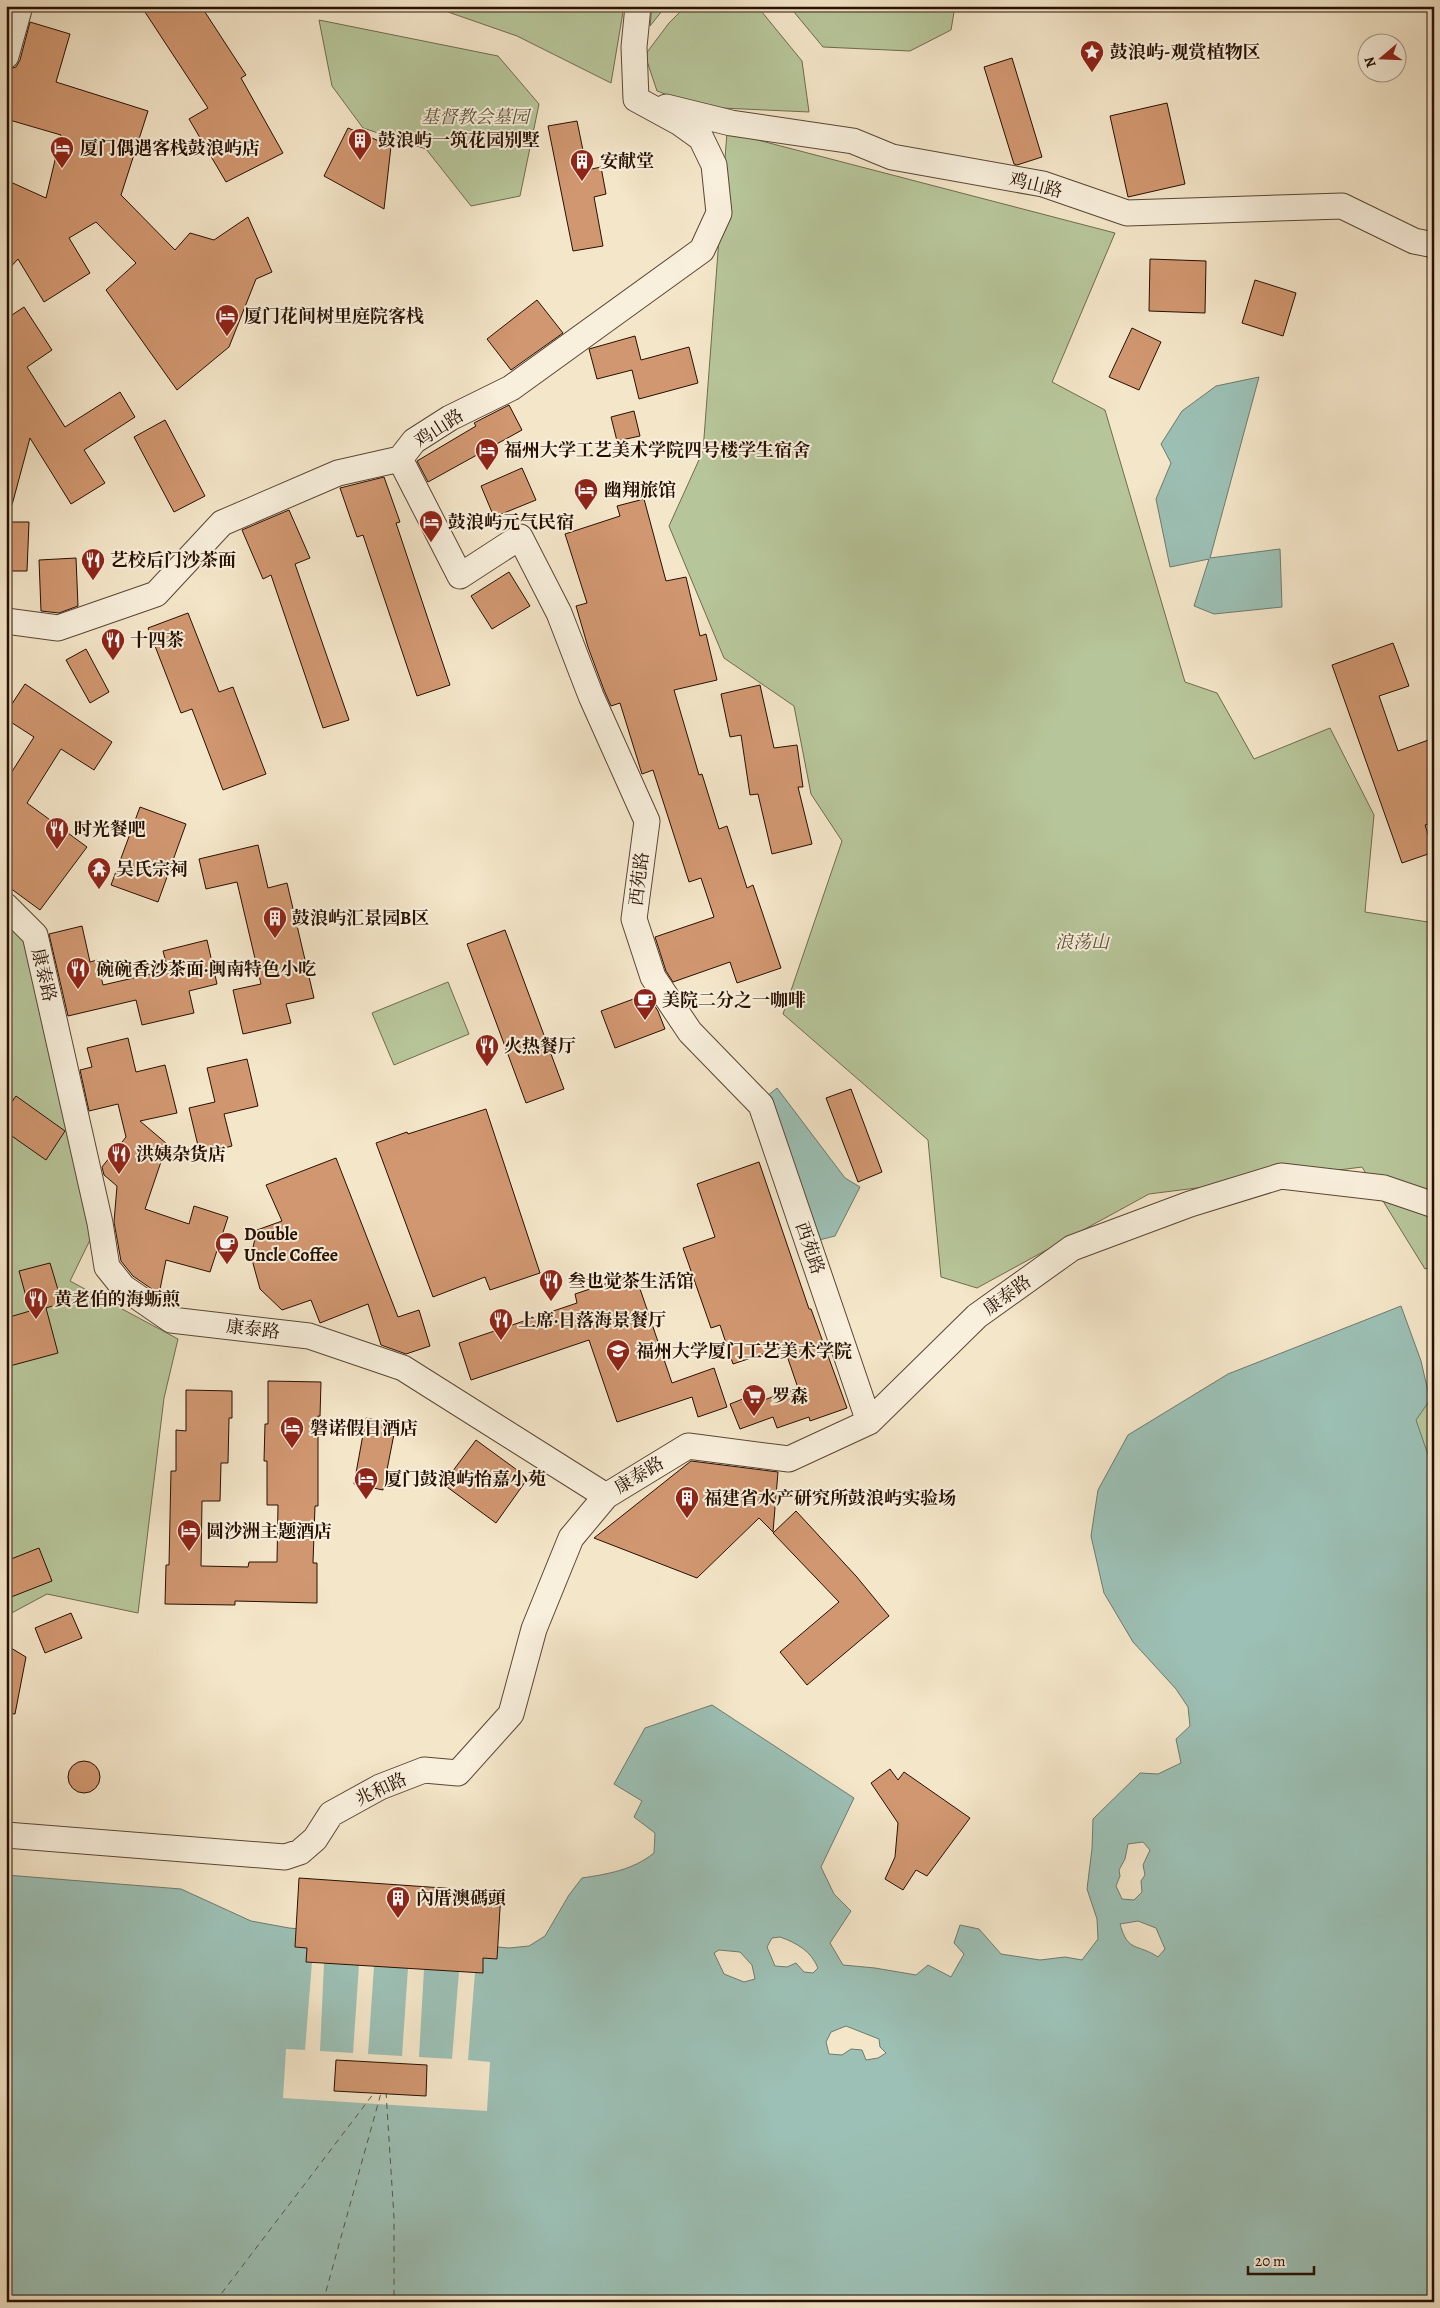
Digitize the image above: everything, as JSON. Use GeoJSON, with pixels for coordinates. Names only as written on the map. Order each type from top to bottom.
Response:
{"type":"FeatureCollection","features":[{"type":"Feature","properties":{"kind":"street"},"geometry":{"type":"LineString","coordinates":[[6,56],[20,6]]}},
{"type":"Feature","properties":{"kind":"street"},"geometry":{"type":"LineString","coordinates":[[636,100],[634,47],[638,6]]}},
{"type":"Feature","properties":{"kind":"street","name":"鸡山路"},"geometry":{"type":"LineString","coordinates":[[6,621],[58,628],[156,594],[222,523],[338,473],[400,459],[414,441],[450,418],[511,388],[702,250],[719,213],[714,165],[701,138],[680,123],[636,100]]}},
{"type":"Feature","properties":{"kind":"street","name":"鸡山路"},"geometry":{"type":"LineString","coordinates":[[636,100],[731,122],[853,141],[892,157],[1043,184],[1127,213],[1342,206],[1414,241],[1434,245]]}},
{"type":"Feature","properties":{"kind":"street","name":"西苑路"},"geometry":{"type":"LineString","coordinates":[[400,459],[460,576],[520,537],[559,614],[591,696],[647,821],[634,919],[653,977],[690,1032],[761,1105],[869,1422]]}},
{"type":"Feature","properties":{"kind":"street","name":"康泰路"},"geometry":{"type":"LineString","coordinates":[[6,906],[35,934],[100,1223],[107,1267],[123,1287],[171,1320],[309,1336],[403,1368],[606,1496],[688,1446],[789,1460],[869,1422],[978,1316],[1072,1248],[1190,1204],[1281,1176],[1384,1188],[1434,1205]]}},
{"type":"Feature","properties":{"kind":"street","name":"兆和路"},"geometry":{"type":"LineString","coordinates":[[6,1835],[286,1856],[300,1852],[315,1839],[331,1814],[380,1786],[424,1770],[458,1773],[511,1714],[534,1629],[571,1538],[606,1496]]}},
{"type":"Feature","properties":{"kind":"green space"},"geometry":{"type":"Polygon","coordinates":[[[456,6],[624,6],[611,83],[517,36],[448,12],[456,6]]]}},
{"type":"Feature","properties":{"kind":"green space"},"geometry":{"type":"Polygon","coordinates":[[[652,6],[666,6],[650,26],[652,6]]]}},
{"type":"Feature","properties":{"kind":"green space"},"geometry":{"type":"Polygon","coordinates":[[[686,6],[757,6],[802,61],[809,112],[700,107],[657,91],[645,55],[669,23],[686,6]]]}},
{"type":"Feature","properties":{"kind":"green space"},"geometry":{"type":"Polygon","coordinates":[[[789,6],[955,6],[951,30],[910,51],[823,47],[789,6]]]}},
{"type":"Feature","properties":{"kind":"green space","name":"基督教会墓园"},"geometry":{"type":"Polygon","coordinates":[[[319,20],[498,56],[539,104],[520,196],[471,206],[426,149],[363,128],[332,86],[319,20]]]}},
{"type":"Feature","properties":{"kind":"green space","name":"浪荡山"},"geometry":{"type":"Polygon","coordinates":[[[727,132],[1115,233],[1052,382],[1105,410],[1185,682],[1217,693],[1254,759],[1330,728],[1374,815],[1365,912],[1434,923],[1434,1266],[1425,1269],[1362,1167],[1149,1194],[977,1288],[941,1277],[928,1140],[783,1014],[842,841],[811,794],[794,706],[724,658],[669,526],[703,451],[727,132]]]}},
{"type":"Feature","properties":{"kind":"green space"},"geometry":{"type":"Polygon","coordinates":[[[6,915],[31,943],[92,1236],[70,1281],[178,1339],[164,1398],[138,1613],[47,1594],[6,1616],[6,915]]]}},
{"type":"Feature","properties":{"kind":"green space"},"geometry":{"type":"Polygon","coordinates":[[[448,982],[469,1034],[394,1065],[372,1013],[448,982]]]}},
{"type":"Feature","properties":{"kind":"green space"},"geometry":{"type":"Polygon","coordinates":[[[1434,1376],[1434,1472],[1415,1420],[1430,1400],[1434,1376]]]}},
{"type":"Feature","properties":{"kind":"water"},"geometry":{"type":"Polygon","coordinates":[[[1259,377],[1210,558],[1280,549],[1282,607],[1214,614],[1194,606],[1209,559],[1170,567],[1156,499],[1171,463],[1161,444],[1182,411],[1216,386],[1259,377]]]}},
{"type":"Feature","properties":{"kind":"water"},"geometry":{"type":"Polygon","coordinates":[[[777,1088],[845,1178],[860,1187],[835,1236],[815,1241],[766,1097],[777,1088]]]}},
{"type":"Feature","properties":{"kind":"water"},"geometry":{"type":"Polygon","coordinates":[[[1401,1306],[1421,1361],[1430,1400],[1416,1420],[1434,1472],[1434,2302],[6,2302],[6,1875],[181,1889],[251,1921],[289,1928],[509,1948],[529,1946],[545,1936],[569,1895],[582,1878],[611,1873],[638,1864],[654,1853],[655,1833],[634,1817],[642,1801],[614,1784],[645,1728],[712,1705],[854,1798],[821,1867],[834,1894],[851,1911],[830,1943],[843,1965],[916,1975],[928,1965],[951,1977],[964,1954],[954,1943],[960,1925],[979,1929],[1001,1954],[1040,1960],[1065,1957],[1082,1960],[1098,1939],[1097,1919],[1087,1889],[1092,1849],[1093,1819],[1140,1773],[1158,1774],[1181,1763],[1176,1739],[1190,1726],[1188,1707],[1176,1689],[1133,1642],[1104,1593],[1091,1536],[1098,1490],[1128,1435],[1228,1374],[1401,1306]],[[1143,1842],[1128,1844],[1125,1859],[1119,1870],[1120,1876],[1116,1886],[1122,1899],[1134,1900],[1142,1892],[1141,1881],[1145,1875],[1143,1865],[1150,1850],[1143,1842]],[[1138,1921],[1120,1924],[1126,1939],[1134,1946],[1158,1957],[1165,1949],[1156,1928],[1138,1921]],[[780,1937],[772,1938],[767,1947],[775,1966],[787,1967],[796,1963],[804,1972],[813,1973],[818,1968],[812,1957],[798,1945],[780,1937]],[[719,1950],[714,1953],[724,1974],[744,1982],[755,1979],[752,1965],[740,1952],[719,1950]],[[846,2026],[831,2032],[826,2042],[829,2054],[842,2055],[851,2049],[862,2050],[866,2060],[878,2058],[886,2053],[880,2047],[879,2039],[846,2026]]]}},
{"type":"Feature","properties":{"kind":"pier"},"geometry":{"type":"Polygon","coordinates":[[[312,1962],[324,1963],[320,2051],[353,2053],[359,1965],[374,1966],[368,2054],[402,2056],[408,1968],[424,1969],[419,2057],[452,2059],[459,1971],[475,1972],[468,2060],[490,2062],[487,2111],[283,2098],[286,2049],[305,2050],[312,1962]]]}},
{"type":"Feature","properties":{"kind":"building"},"geometry":{"type":"Polygon","coordinates":[[[141,6],[201,6],[246,75],[241,78],[283,153],[226,182],[189,119],[208,108],[141,6]]]}},
{"type":"Feature","properties":{"kind":"building"},"geometry":{"type":"Polygon","coordinates":[[[30,22],[70,34],[56,82],[148,111],[121,195],[175,250],[190,233],[214,240],[248,217],[272,272],[256,279],[229,347],[177,390],[106,290],[136,263],[96,222],[69,238],[90,273],[44,302],[18,259],[6,272],[6,180],[46,198],[61,135],[6,119],[6,106],[11,88],[6,87],[6,70],[16,67],[20,60],[30,22]]]}},
{"type":"Feature","properties":{"kind":"building"},"geometry":{"type":"Polygon","coordinates":[[[1012,58],[1042,157],[1017,165],[1014,164],[984,67],[1012,58]]]}},
{"type":"Feature","properties":{"kind":"building"},"geometry":{"type":"Polygon","coordinates":[[[1167,103],[1185,184],[1128,197],[1110,116],[1167,103]]]}},
{"type":"Feature","properties":{"kind":"building","name":"安献堂"},"geometry":{"type":"Polygon","coordinates":[[[577,121],[587,170],[601,167],[606,194],[594,197],[603,246],[573,251],[548,126],[577,121]]]}},
{"type":"Feature","properties":{"kind":"building","name":"鼓浪屿一筑花园别墅"},"geometry":{"type":"Polygon","coordinates":[[[348,128],[391,146],[384,209],[324,176],[348,128]]]}},
{"type":"Feature","properties":{"kind":"building"},"geometry":{"type":"Polygon","coordinates":[[[1150,259],[1206,261],[1205,313],[1149,311],[1150,259]]]}},
{"type":"Feature","properties":{"kind":"building"},"geometry":{"type":"Polygon","coordinates":[[[1255,280],[1296,293],[1283,336],[1242,323],[1255,280]]]}},
{"type":"Feature","properties":{"kind":"building"},"geometry":{"type":"Polygon","coordinates":[[[537,300],[563,333],[511,370],[487,339],[537,300]]]}},
{"type":"Feature","properties":{"kind":"building"},"geometry":{"type":"Polygon","coordinates":[[[24,307],[52,350],[27,367],[65,427],[120,392],[135,417],[84,450],[105,483],[71,504],[30,438],[12,505],[6,504],[6,319],[24,307]]]}},
{"type":"Feature","properties":{"kind":"building"},"geometry":{"type":"Polygon","coordinates":[[[1132,328],[1161,342],[1139,390],[1109,377],[1132,328]]]}},
{"type":"Feature","properties":{"kind":"building"},"geometry":{"type":"Polygon","coordinates":[[[635,336],[641,360],[689,347],[698,383],[639,399],[632,370],[597,379],[589,349],[635,336]]]}},
{"type":"Feature","properties":{"kind":"building"},"geometry":{"type":"Polygon","coordinates":[[[509,405],[522,430],[428,482],[417,461],[476,426],[474,423],[509,405]]]}},
{"type":"Feature","properties":{"kind":"building"},"geometry":{"type":"Polygon","coordinates":[[[634,411],[640,436],[617,441],[611,417],[634,411]]]}},
{"type":"Feature","properties":{"kind":"building"},"geometry":{"type":"Polygon","coordinates":[[[165,420],[205,496],[174,512],[134,437],[165,420]]]}},
{"type":"Feature","properties":{"kind":"building"},"geometry":{"type":"Polygon","coordinates":[[[522,468],[536,500],[494,517],[481,486],[522,468]]]}},
{"type":"Feature","properties":{"kind":"building"},"geometry":{"type":"Polygon","coordinates":[[[384,477],[400,522],[396,523],[450,685],[417,696],[363,535],[357,537],[340,488],[384,477]]]}},
{"type":"Feature","properties":{"kind":"building"},"geometry":{"type":"Polygon","coordinates":[[[644,499],[666,581],[686,577],[700,636],[706,634],[717,680],[674,690],[699,775],[702,774],[719,829],[727,826],[747,888],[753,885],[781,968],[737,983],[730,962],[673,982],[666,971],[655,937],[714,917],[701,878],[689,882],[653,770],[642,774],[620,703],[611,706],[588,647],[576,606],[587,603],[565,534],[620,516],[617,506],[644,499]]]}},
{"type":"Feature","properties":{"kind":"building"},"geometry":{"type":"Polygon","coordinates":[[[289,510],[310,558],[295,564],[349,720],[323,728],[271,575],[263,579],[242,530],[289,510]]]}},
{"type":"Feature","properties":{"kind":"building"},"geometry":{"type":"Polygon","coordinates":[[[6,522],[29,522],[27,571],[6,571],[6,522]]]}},
{"type":"Feature","properties":{"kind":"building"},"geometry":{"type":"Polygon","coordinates":[[[76,558],[78,606],[59,613],[41,611],[39,560],[76,558]]]}},
{"type":"Feature","properties":{"kind":"building"},"geometry":{"type":"Polygon","coordinates":[[[509,572],[530,606],[492,629],[471,596],[509,572]]]}},
{"type":"Feature","properties":{"kind":"building"},"geometry":{"type":"Polygon","coordinates":[[[188,613],[219,692],[233,687],[266,774],[223,790],[192,709],[181,713],[148,628],[188,613]]]}},
{"type":"Feature","properties":{"kind":"building"},"geometry":{"type":"Polygon","coordinates":[[[1393,643],[1409,686],[1379,696],[1398,751],[1434,738],[1434,822],[1425,825],[1434,852],[1402,863],[1332,665],[1393,643]]]}},
{"type":"Feature","properties":{"kind":"building"},"geometry":{"type":"Polygon","coordinates":[[[86,649],[109,692],[90,703],[66,660],[86,649]]]}},
{"type":"Feature","properties":{"kind":"building"},"geometry":{"type":"Polygon","coordinates":[[[25,684],[112,742],[94,770],[61,749],[27,803],[87,847],[40,910],[6,885],[6,781],[34,737],[6,719],[6,713],[25,684]]]}},
{"type":"Feature","properties":{"kind":"building"},"geometry":{"type":"Polygon","coordinates":[[[760,685],[774,748],[797,745],[803,787],[798,787],[812,844],[772,854],[758,794],[750,795],[741,735],[730,737],[721,694],[760,685]]]}},
{"type":"Feature","properties":{"kind":"building"},"geometry":{"type":"Polygon","coordinates":[[[140,807],[186,824],[158,902],[111,885],[140,807]]]}},
{"type":"Feature","properties":{"kind":"building","name":"鼓浪屿汇景园B区"},"geometry":{"type":"Polygon","coordinates":[[[258,845],[268,888],[287,883],[314,998],[286,1004],[291,1023],[243,1034],[233,990],[261,984],[237,882],[206,889],[199,859],[258,845]]]}},
{"type":"Feature","properties":{"kind":"building"},"geometry":{"type":"Polygon","coordinates":[[[82,926],[90,962],[97,960],[103,985],[168,970],[163,951],[207,940],[217,984],[189,991],[194,1013],[142,1025],[136,1000],[68,1016],[49,934],[82,926]]]}},
{"type":"Feature","properties":{"kind":"building"},"geometry":{"type":"Polygon","coordinates":[[[505,930],[564,1089],[526,1103],[467,944],[505,930]]]}},
{"type":"Feature","properties":{"kind":"building"},"geometry":{"type":"Polygon","coordinates":[[[647,994],[658,1011],[665,1029],[615,1048],[601,1011],[647,994]]]}},
{"type":"Feature","properties":{"kind":"building"},"geometry":{"type":"Polygon","coordinates":[[[128,1038],[136,1072],[165,1065],[177,1113],[140,1121],[167,1144],[145,1209],[189,1224],[194,1206],[228,1217],[210,1272],[166,1260],[159,1294],[133,1276],[121,1261],[114,1222],[117,1186],[104,1175],[102,1167],[126,1137],[118,1104],[89,1111],[80,1070],[92,1067],[87,1048],[128,1038]]]}},
{"type":"Feature","properties":{"kind":"building"},"geometry":{"type":"Polygon","coordinates":[[[247,1059],[258,1106],[224,1114],[232,1146],[200,1154],[189,1108],[215,1102],[207,1068],[247,1059]]]}},
{"type":"Feature","properties":{"kind":"building"},"geometry":{"type":"Polygon","coordinates":[[[851,1089],[882,1172],[858,1182],[826,1098],[851,1089]]]}},
{"type":"Feature","properties":{"kind":"building"},"geometry":{"type":"Polygon","coordinates":[[[16,1096],[65,1131],[46,1160],[6,1132],[6,1110],[16,1096]]]}},
{"type":"Feature","properties":{"kind":"building"},"geometry":{"type":"Polygon","coordinates":[[[486,1109],[540,1273],[490,1290],[485,1277],[433,1297],[376,1143],[486,1109]]]}},
{"type":"Feature","properties":{"kind":"building"},"geometry":{"type":"Polygon","coordinates":[[[336,1158],[398,1317],[419,1310],[430,1346],[406,1354],[381,1345],[368,1304],[320,1323],[311,1300],[282,1310],[260,1289],[251,1256],[257,1230],[282,1221],[266,1185],[336,1158]]]}},
{"type":"Feature","properties":{"kind":"building"},"geometry":{"type":"Polygon","coordinates":[[[759,1162],[809,1309],[811,1309],[847,1408],[810,1421],[809,1417],[777,1428],[773,1417],[740,1429],[730,1404],[758,1393],[761,1401],[798,1388],[784,1347],[733,1364],[720,1325],[711,1328],[683,1248],[715,1237],[697,1184],[759,1162]]]}},
{"type":"Feature","properties":{"kind":"building"},"geometry":{"type":"Polygon","coordinates":[[[50,1263],[62,1303],[46,1308],[58,1353],[6,1367],[6,1318],[30,1311],[19,1271],[50,1263]]]}},
{"type":"Feature","properties":{"kind":"building"},"geometry":{"type":"Polygon","coordinates":[[[635,1274],[672,1383],[714,1368],[727,1407],[698,1417],[692,1397],[617,1422],[589,1340],[471,1380],[459,1343],[577,1303],[575,1294],[635,1274]]]}},
{"type":"Feature","properties":{"kind":"building"},"geometry":{"type":"Polygon","coordinates":[[[268,1381],[321,1382],[320,1416],[318,1416],[318,1506],[315,1506],[313,1563],[317,1563],[317,1603],[235,1601],[235,1605],[165,1604],[166,1565],[169,1565],[171,1471],[176,1471],[176,1430],[186,1431],[186,1390],[232,1391],[228,1463],[221,1463],[220,1501],[202,1501],[201,1566],[248,1567],[249,1562],[277,1562],[278,1505],[267,1505],[267,1461],[264,1461],[265,1424],[268,1424],[268,1381]]]}},
{"type":"Feature","properties":{"kind":"building"},"geometry":{"type":"Polygon","coordinates":[[[366,1418],[396,1424],[383,1490],[354,1484],[366,1418]]]}},
{"type":"Feature","properties":{"kind":"building"},"geometry":{"type":"Polygon","coordinates":[[[476,1440],[528,1478],[496,1523],[443,1484],[476,1440]]]}},
{"type":"Feature","properties":{"kind":"building","name":"福建省水产研究所鼓浪屿实验场"},"geometry":{"type":"Polygon","coordinates":[[[691,1461],[778,1472],[773,1532],[759,1518],[697,1578],[594,1538],[691,1461]]]}},
{"type":"Feature","properties":{"kind":"building"},"geometry":{"type":"Polygon","coordinates":[[[796,1511],[856,1576],[889,1616],[807,1685],[780,1652],[839,1602],[773,1533],[796,1511]]]}},
{"type":"Feature","properties":{"kind":"building"},"geometry":{"type":"Polygon","coordinates":[[[39,1548],[52,1581],[6,1599],[6,1561],[39,1548]]]}},
{"type":"Feature","properties":{"kind":"building"},"geometry":{"type":"Polygon","coordinates":[[[71,1613],[82,1638],[45,1653],[35,1628],[71,1613]]]}},
{"type":"Feature","properties":{"kind":"building"},"geometry":{"type":"Polygon","coordinates":[[[6,1645],[26,1657],[15,1714],[6,1713],[6,1645]]]}},
{"type":"Feature","properties":{"kind":"building"},"geometry":{"type":"Polygon","coordinates":[[[84,1761],[90,1762],[95,1766],[99,1771],[99,1783],[95,1788],[90,1792],[84,1793],[78,1792],[73,1788],[69,1783],[68,1777],[69,1771],[73,1766],[78,1762],[84,1761]]]}},
{"type":"Feature","properties":{"kind":"building"},"geometry":{"type":"Polygon","coordinates":[[[890,1769],[898,1780],[904,1772],[970,1818],[927,1876],[916,1870],[903,1890],[885,1879],[895,1857],[898,1823],[871,1783],[890,1769]]]}},
{"type":"Feature","properties":{"kind":"building","name":"內厝澳碼頭"},"geometry":{"type":"Polygon","coordinates":[[[299,1878],[501,1892],[497,1959],[483,1958],[483,1973],[306,1962],[307,1948],[295,1947],[299,1878]]]}},
{"type":"Feature","properties":{"kind":"building"},"geometry":{"type":"Polygon","coordinates":[[[336,2060],[427,2065],[426,2096],[334,2091],[336,2060]]]}},
{"type":"Feature","properties":{"kind":"ferry route"},"geometry":{"type":"LineString","coordinates":[[386,2092],[394,2218],[394,2302]]}},
{"type":"Feature","properties":{"kind":"ferry route"},"geometry":{"type":"LineString","coordinates":[[215,2302],[374,2093]]}},
{"type":"Feature","properties":{"kind":"ferry route"},"geometry":{"type":"LineString","coordinates":[[323,2302],[381,2093]]}},
{"type":"Feature","properties":{"kind":"place","name":"鼓浪屿-观赏植物区"},"geometry":{"type":"Point","coordinates":[1092,73]}},
{"type":"Feature","properties":{"kind":"place","name":"鼓浪屿一筑花园别墅"},"geometry":{"type":"Point","coordinates":[360,161]}},
{"type":"Feature","properties":{"kind":"place","name":"厦门偶遇客栈鼓浪屿店"},"geometry":{"type":"Point","coordinates":[62,169]}},
{"type":"Feature","properties":{"kind":"place","name":"安献堂"},"geometry":{"type":"Point","coordinates":[582,182]}},
{"type":"Feature","properties":{"kind":"place","name":"厦门花间树里庭院客栈"},"geometry":{"type":"Point","coordinates":[227,337]}},
{"type":"Feature","properties":{"kind":"place","name":"福州大学工艺美术学院四号楼学生宿舍"},"geometry":{"type":"Point","coordinates":[487,471]}},
{"type":"Feature","properties":{"kind":"place","name":"幽翔旅馆"},"geometry":{"type":"Point","coordinates":[586,511]}},
{"type":"Feature","properties":{"kind":"place","name":"鼓浪屿元气民宿"},"geometry":{"type":"Point","coordinates":[431,543]}},
{"type":"Feature","properties":{"kind":"place","name":"艺校后门沙茶面"},"geometry":{"type":"Point","coordinates":[93,581]}},
{"type":"Feature","properties":{"kind":"place","name":"十四茶"},"geometry":{"type":"Point","coordinates":[113,661]}},
{"type":"Feature","properties":{"kind":"place","name":"时光餐吧"},"geometry":{"type":"Point","coordinates":[57,850]}},
{"type":"Feature","properties":{"kind":"place","name":"吴氏宗祠"},"geometry":{"type":"Point","coordinates":[99,890]}},
{"type":"Feature","properties":{"kind":"place","name":"鼓浪屿汇景园B区"},"geometry":{"type":"Point","coordinates":[275,939]}},
{"type":"Feature","properties":{"kind":"place","name":"碗碗香沙茶面·闽南特色小吃"},"geometry":{"type":"Point","coordinates":[78,990]}},
{"type":"Feature","properties":{"kind":"place","name":"美院二分之一咖啡"},"geometry":{"type":"Point","coordinates":[645,1021]}},
{"type":"Feature","properties":{"kind":"place","name":"火热餐厅"},"geometry":{"type":"Point","coordinates":[487,1067]}},
{"type":"Feature","properties":{"kind":"place","name":"洪姨杂货店"},"geometry":{"type":"Point","coordinates":[119,1175]}},
{"type":"Feature","properties":{"kind":"place","name":"Double Uncle Coffee"},"geometry":{"type":"Point","coordinates":[227,1265]}},
{"type":"Feature","properties":{"kind":"place","name":"叁也觉茶生活馆"},"geometry":{"type":"Point","coordinates":[551,1302]}},
{"type":"Feature","properties":{"kind":"place","name":"黄老伯的海蛎煎"},"geometry":{"type":"Point","coordinates":[36,1320]}},
{"type":"Feature","properties":{"kind":"place","name":"上席·日落海景餐厅"},"geometry":{"type":"Point","coordinates":[501,1341]}},
{"type":"Feature","properties":{"kind":"place","name":"福州大学厦门工艺美术学院"},"geometry":{"type":"Point","coordinates":[618,1372]}},
{"type":"Feature","properties":{"kind":"place","name":"罗森"},"geometry":{"type":"Point","coordinates":[754,1417]}},
{"type":"Feature","properties":{"kind":"place","name":"磐诺假日酒店"},"geometry":{"type":"Point","coordinates":[292,1449]}},
{"type":"Feature","properties":{"kind":"place","name":"厦门鼓浪屿怡嘉小苑"},"geometry":{"type":"Point","coordinates":[366,1500]}},
{"type":"Feature","properties":{"kind":"place","name":"福建省水产研究所鼓浪屿实验场"},"geometry":{"type":"Point","coordinates":[687,1519]}},
{"type":"Feature","properties":{"kind":"place","name":"圆沙洲主题酒店"},"geometry":{"type":"Point","coordinates":[189,1552]}},
{"type":"Feature","properties":{"kind":"place","name":"內厝澳碼頭"},"geometry":{"type":"Point","coordinates":[398,1919]}}]}
